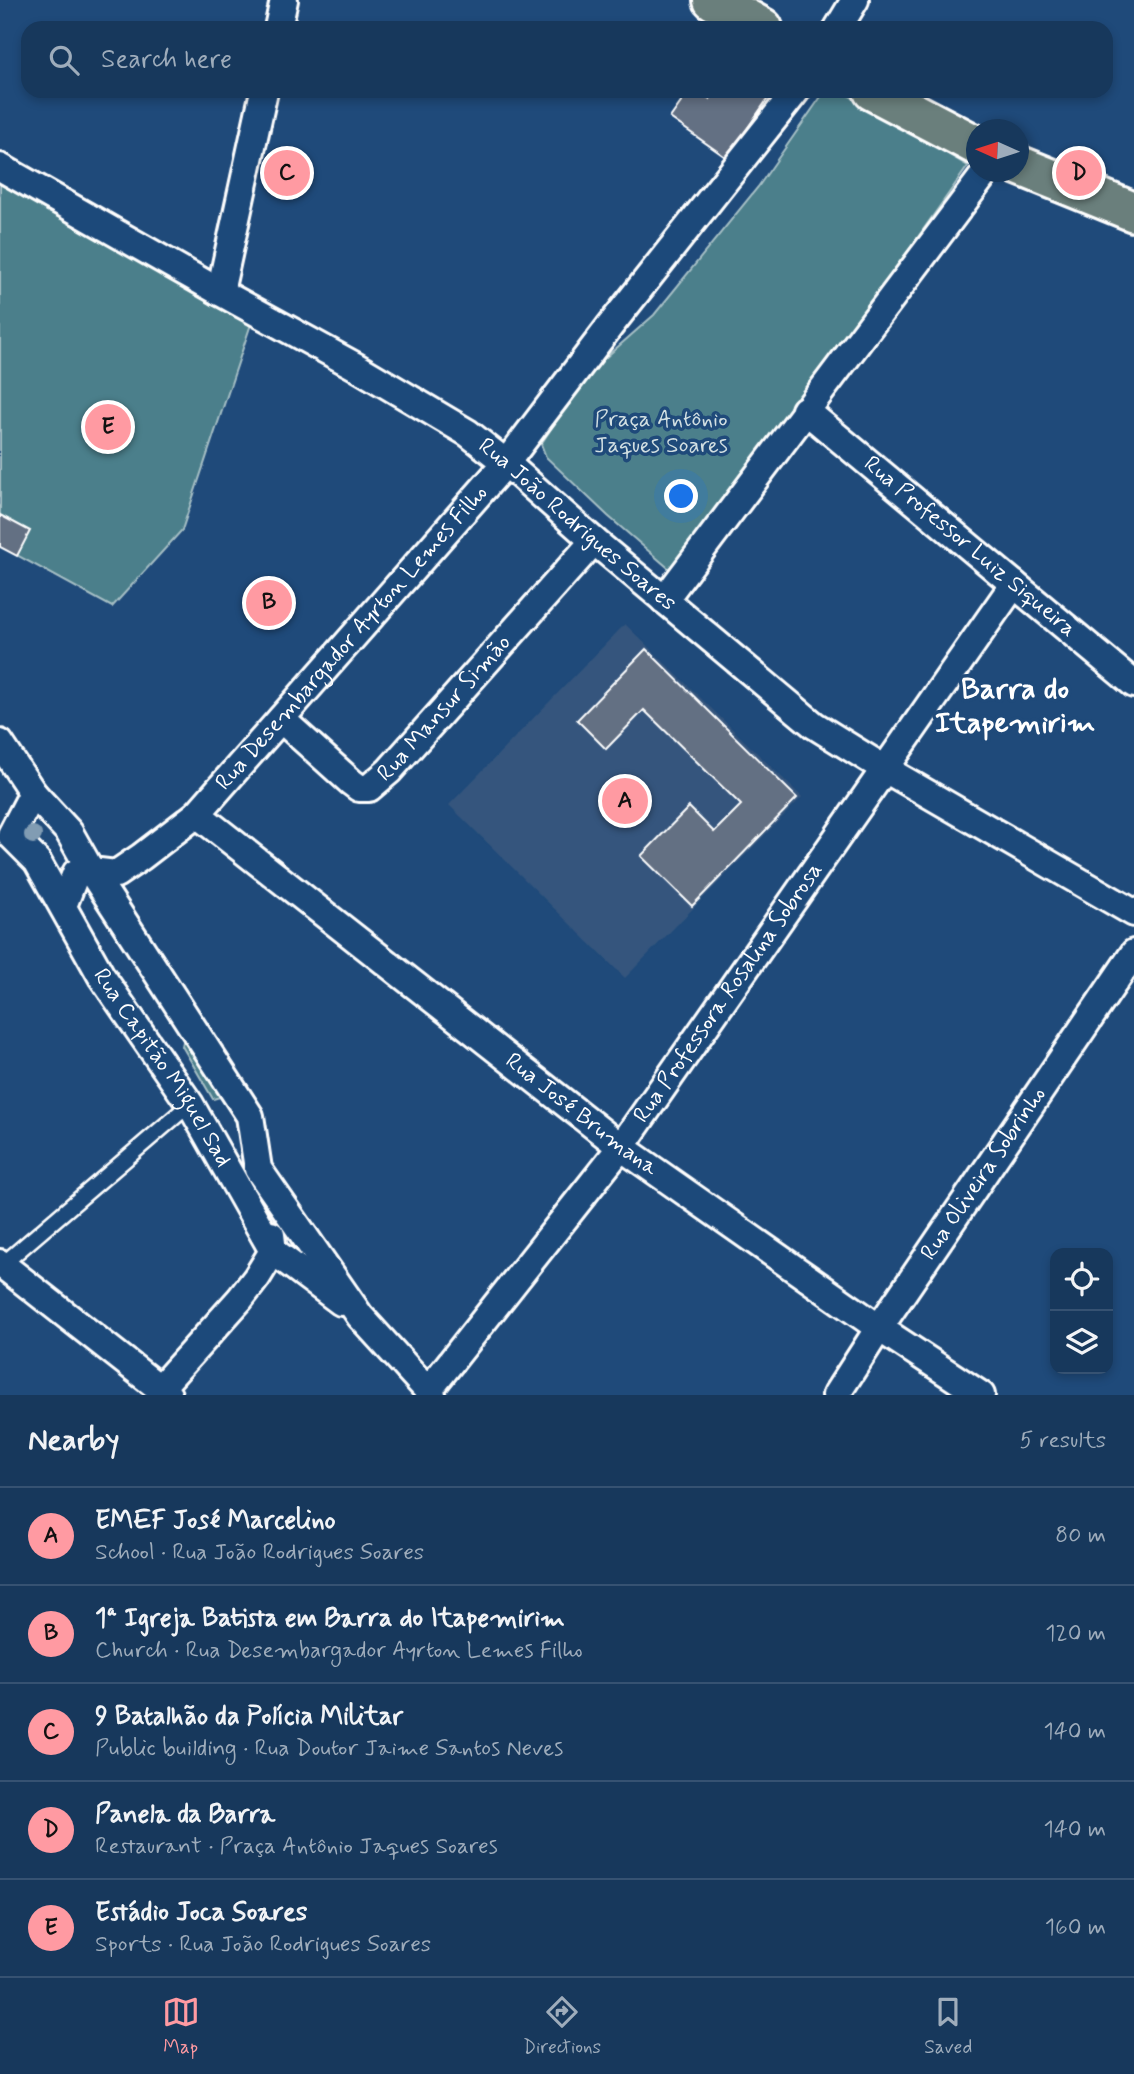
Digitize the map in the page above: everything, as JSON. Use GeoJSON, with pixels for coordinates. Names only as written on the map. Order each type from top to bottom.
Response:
{"type":"FeatureCollection","features":[{"type":"Feature","properties":{"kind":"main road"},"geometry":{"type":"LineString","coordinates":[[713,0],[750,21]]}},
{"type":"Feature","properties":{"kind":"main road"},"geometry":{"type":"LineString","coordinates":[[886,98],[966,140]]}},
{"type":"Feature","properties":{"kind":"main road"},"geometry":{"type":"LineString","coordinates":[[1029,169],[1134,212]]}},
{"type":"Feature","properties":{"kind":"street"},"geometry":{"type":"LineString","coordinates":[[280,21],[284,0]]}},
{"type":"Feature","properties":{"kind":"street"},"geometry":{"type":"LineString","coordinates":[[842,21],[855,0]]}},
{"type":"Feature","properties":{"kind":"street"},"geometry":{"type":"LineString","coordinates":[[220,292],[262,98]]}},
{"type":"Feature","properties":{"kind":"street","name":"Rua Desembargador Ayrton Lemes Filho"},"geometry":{"type":"LineString","coordinates":[[91,870],[116,874],[197,814],[506,463],[610,326],[790,98]]}},
{"type":"Feature","properties":{"kind":"street","name":"Rua João Rodrigues Soares"},"geometry":{"type":"LineString","coordinates":[[0,167],[355,366],[468,433],[814,725],[1134,913]]}},
{"type":"Feature","properties":{"kind":"street"},"geometry":{"type":"LineString","coordinates":[[664,600],[979,182]]}},
{"type":"Feature","properties":{"kind":"street","name":"Rua Professor Luiz Siqueira"},"geometry":{"type":"LineString","coordinates":[[805,410],[1134,684]]}},
{"type":"Feature","properties":{"kind":"street","name":"Rua Mansur Simão"},"geometry":{"type":"LineString","coordinates":[[281,719],[351,782],[359,788],[369,788],[389,771],[594,541]]}},
{"type":"Feature","properties":{"kind":"street","name":"Rua Professora Rosalina Sobrosa"},"geometry":{"type":"LineString","coordinates":[[430,1393],[621,1147],[1014,584]]}},
{"type":"Feature","properties":{"kind":"street","name":"Rua Capitão Miguel Sad"},"geometry":{"type":"LineString","coordinates":[[0,743],[33,793],[69,832],[250,1116],[258,1169],[360,1316],[430,1393]]}},
{"type":"Feature","properties":{"kind":"street"},"geometry":{"type":"LineString","coordinates":[[0,777],[33,793]]}},
{"type":"Feature","properties":{"kind":"street","name":"Rua Capitão Miguel Sad"},"geometry":{"type":"LineString","coordinates":[[33,793],[6,842],[37,861],[102,977],[190,1104],[273,1251],[360,1316]]}},
{"type":"Feature","properties":{"kind":"street","name":"Rua José Brumana"},"geometry":{"type":"LineString","coordinates":[[197,814],[621,1147],[880,1328],[981,1395]]}},
{"type":"Feature","properties":{"kind":"street"},"geometry":{"type":"LineString","coordinates":[[63,906],[76,873],[91,870]]}},
{"type":"Feature","properties":{"kind":"street","name":"Rua Oliveira Sobrinho"},"geometry":{"type":"LineString","coordinates":[[836,1395],[1134,953]]}},
{"type":"Feature","properties":{"kind":"street"},"geometry":{"type":"LineString","coordinates":[[1,1264],[164,1391],[240,1299],[273,1251],[258,1169]]}},
{"type":"Feature","properties":{"kind":"lane"},"geometry":{"type":"LineString","coordinates":[[1,1264],[190,1104]]}},
{"type":"Feature","properties":{"kind":"shaded area"},"geometry":{"type":"Polygon","coordinates":[[[625,624],[802,797],[625,978],[449,805],[625,624]]]}},
{"type":"Feature","properties":{"kind":"green space","name":"Praça Antônio Jaques Soares"},"geometry":{"type":"Polygon","coordinates":[[[820,98],[853,98],[966,165],[966,169],[892,274],[673,572],[608,516],[546,457],[541,444],[588,373],[654,315],[758,187],[820,98]]]}},
{"type":"Feature","properties":{"kind":"green space"},"geometry":{"type":"Polygon","coordinates":[[[0,184],[251,324],[182,530],[112,607],[0,546],[0,184]]]}},
{"type":"Feature","properties":{"kind":"green space"},"geometry":{"type":"Polygon","coordinates":[[[184,1037],[223,1087],[220,1097],[213,1099],[182,1046],[184,1037]]]}},
{"type":"Feature","properties":{"kind":"building"},"geometry":{"type":"Polygon","coordinates":[[[684,98],[768,98],[727,158],[670,118],[684,98]]]}},
{"type":"Feature","properties":{"kind":"building"},"geometry":{"type":"Polygon","coordinates":[[[0,515],[30,531],[17,556],[0,547],[0,515]]]}},
{"type":"Feature","properties":{"kind":"building"},"geometry":{"type":"Polygon","coordinates":[[[646,649],[797,798],[692,906],[641,856],[689,807],[714,832],[741,805],[644,710],[606,749],[577,720],[646,649]]]}},
{"type":"Feature","properties":{"kind":"place","name":"9 Batalhão da Polícia Militar"},"geometry":{"type":"Point","coordinates":[287,173]}},
{"type":"Feature","properties":{"kind":"place","name":"Panela da Barra"},"geometry":{"type":"Point","coordinates":[1079,173]}},
{"type":"Feature","properties":{"kind":"place","name":"Estádio Joca Soares"},"geometry":{"type":"Point","coordinates":[108,427]}},
{"type":"Feature","properties":{"kind":"place","name":"1ª Igreja Batista em Barra do Itapemirim"},"geometry":{"type":"Point","coordinates":[269,603]}},
{"type":"Feature","properties":{"kind":"place","name":"EMEF José Marcelino"},"geometry":{"type":"Point","coordinates":[625,801]}},
{"type":"Feature","properties":{"kind":"district","name":"Barra do Itapemirim"},"geometry":{"type":"Point","coordinates":[1015,706]}}]}
